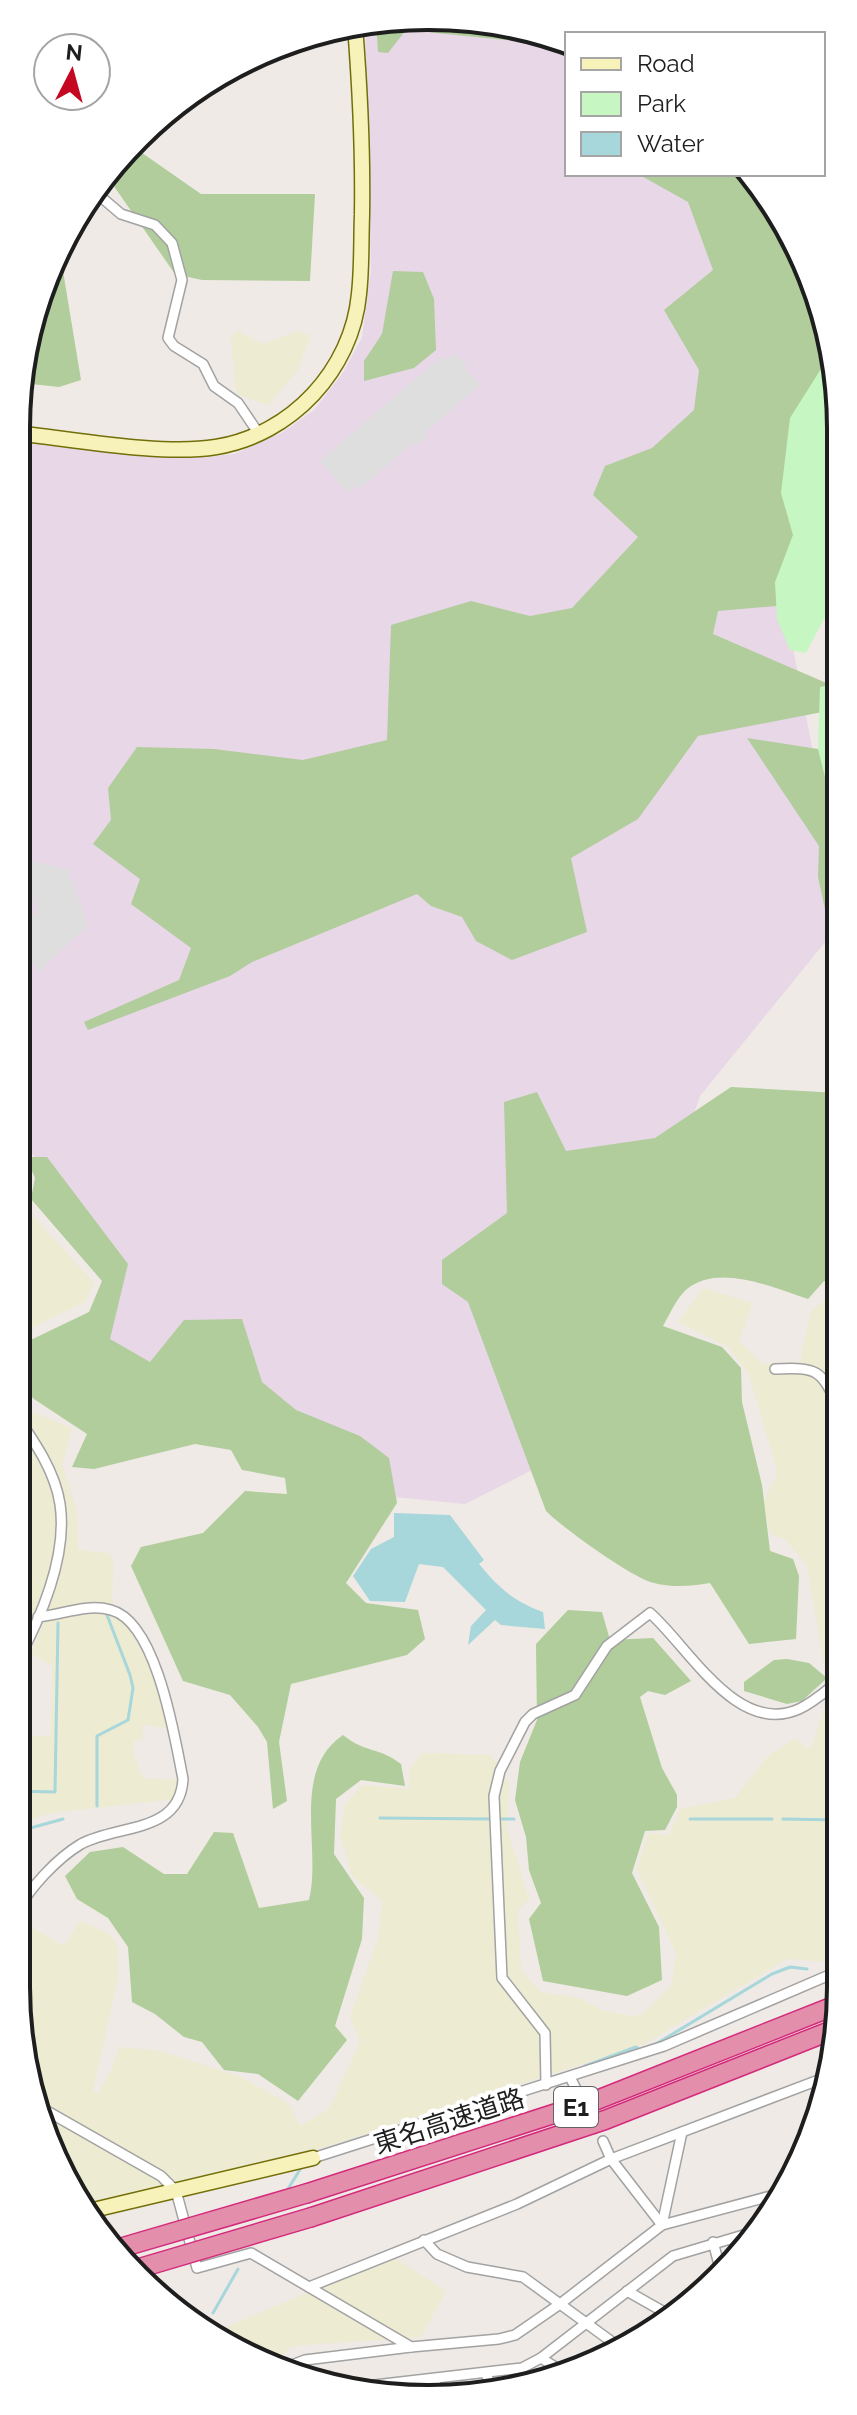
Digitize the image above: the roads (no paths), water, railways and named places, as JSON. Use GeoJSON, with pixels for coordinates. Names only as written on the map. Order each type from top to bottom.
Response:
{"type":"FeatureCollection","features":[{"type":"Feature","properties":{"kind":"highway","name":"東名高速道路"},"geometry":{"type":"LineString","coordinates":[[126,2246],[308,2193],[597,2100],[826,2009]]}},
{"type":"Feature","properties":{"kind":"highway","name":"東名高速道路"},"geometry":{"type":"LineString","coordinates":[[145,2266],[312,2217],[605,2120],[824,2033]]}},
{"type":"Feature","properties":{"kind":"street"},"geometry":{"type":"LineString","coordinates":[[30,434],[196,449],[232,444],[259,434],[292,415],[325,381],[342,349],[356,309],[363,179],[356,37]]}},
{"type":"Feature","properties":{"kind":"street"},"geometry":{"type":"LineString","coordinates":[[103,199],[121,214],[155,225],[169,237],[182,280],[168,338],[174,346],[203,364],[214,386],[238,403],[259,434]]}},
{"type":"Feature","properties":{"kind":"street"},"geometry":{"type":"LineString","coordinates":[[775,1369],[809,1367],[822,1374],[827,1384]]}},
{"type":"Feature","properties":{"kind":"street"},"geometry":{"type":"LineString","coordinates":[[30,1436],[39,1450],[60,1501],[59,1548],[30,1634]]}},
{"type":"Feature","properties":{"kind":"street"},"geometry":{"type":"LineString","coordinates":[[30,1889],[81,1844],[154,1823],[169,1813],[182,1795],[183,1779],[162,1679],[125,1617],[113,1610],[97,1608],[38,1617]]}},
{"type":"Feature","properties":{"kind":"street"},"geometry":{"type":"LineString","coordinates":[[546,2085],[545,2033],[502,1978],[494,1796],[500,1771],[525,1722],[533,1714],[575,1695],[607,1646],[650,1613],[731,1700],[751,1709],[784,1713],[798,1710],[827,1689]]}},
{"type":"Feature","properties":{"kind":"street"},"geometry":{"type":"LineString","coordinates":[[98,2209],[313,2158],[664,2046],[827,1984]]}},
{"type":"Feature","properties":{"kind":"street"},"geometry":{"type":"LineString","coordinates":[[570,2077],[576,2089]]}},
{"type":"Feature","properties":{"kind":"street"},"geometry":{"type":"LineString","coordinates":[[309,2287],[517,2204],[611,2159],[815,2081]]}},
{"type":"Feature","properties":{"kind":"street"},"geometry":{"type":"LineString","coordinates":[[50,2113],[161,2176],[176,2191],[197,2268],[251,2253],[411,2347]]}},
{"type":"Feature","properties":{"kind":"street"},"geometry":{"type":"LineString","coordinates":[[662,2225],[682,2132]]}},
{"type":"Feature","properties":{"kind":"street"},"geometry":{"type":"LineString","coordinates":[[603,2141],[611,2159],[662,2225]]}},
{"type":"Feature","properties":{"kind":"street"},"geometry":{"type":"LineString","coordinates":[[297,2363],[515,2335],[662,2225],[767,2197]]}},
{"type":"Feature","properties":{"kind":"street"},"geometry":{"type":"LineString","coordinates":[[399,2384],[522,2368],[541,2358],[673,2256],[740,2235]]}},
{"type":"Feature","properties":{"kind":"street"},"geometry":{"type":"LineString","coordinates":[[424,2240],[437,2254],[467,2267],[523,2277],[610,2341]]}},
{"type":"Feature","properties":{"kind":"street"},"geometry":{"type":"LineString","coordinates":[[713,2242],[718,2260]]}},
{"type":"Feature","properties":{"kind":"street"},"geometry":{"type":"LineString","coordinates":[[627,2291],[661,2310]]}},
{"type":"Feature","properties":{"kind":"street"},"geometry":{"type":"LineString","coordinates":[[541,2358],[552,2365]]}},
{"type":"Feature","properties":{"kind":"street"},"geometry":{"type":"LineString","coordinates":[[486,2374],[489,2380]]}},
{"type":"Feature","properties":{"kind":"street"},"geometry":{"type":"LineString","coordinates":[[435,2379],[435,2385]]}},
{"type":"Feature","properties":{"kind":"water"},"geometry":{"type":"Polygon","coordinates":[[[394,1513],[450,1515],[484,1560],[479,1564],[493,1580],[507,1593],[543,1612],[545,1629],[501,1625],[495,1620],[468,1645],[471,1626],[486,1610],[443,1567],[419,1564],[405,1602],[370,1601],[353,1576],[371,1549],[394,1537],[394,1513]]]}},
{"type":"Feature","properties":{"kind":"waterway"},"geometry":{"type":"LineString","coordinates":[[97,1806],[97,1736],[128,1720],[133,1688],[107,1615]]}},
{"type":"Feature","properties":{"kind":"waterway"},"geometry":{"type":"LineString","coordinates":[[30,1791],[55,1792],[58,1623]]}},
{"type":"Feature","properties":{"kind":"waterway"},"geometry":{"type":"LineString","coordinates":[[380,1818],[492,1819]]}},
{"type":"Feature","properties":{"kind":"waterway"},"geometry":{"type":"LineString","coordinates":[[30,1828],[63,1819]]}},
{"type":"Feature","properties":{"kind":"waterway"},"geometry":{"type":"LineString","coordinates":[[500,1819],[514,1819]]}},
{"type":"Feature","properties":{"kind":"waterway"},"geometry":{"type":"LineString","coordinates":[[690,1819],[772,1819]]}},
{"type":"Feature","properties":{"kind":"waterway"},"geometry":{"type":"LineString","coordinates":[[783,1819],[827,1820]]}},
{"type":"Feature","properties":{"kind":"waterway"},"geometry":{"type":"LineString","coordinates":[[656,2044],[772,1974],[790,1967],[807,1969]]}},
{"type":"Feature","properties":{"kind":"waterway"},"geometry":{"type":"LineString","coordinates":[[585,2066],[636,2047],[641,2050]]}},
{"type":"Feature","properties":{"kind":"waterway"},"geometry":{"type":"LineString","coordinates":[[286,2192],[301,2168]]}},
{"type":"Feature","properties":{"kind":"waterway"},"geometry":{"type":"LineString","coordinates":[[213,2313],[238,2269]]}},
{"type":"Feature","properties":{"kind":"tunnel"},"geometry":{"type":"LineString","coordinates":[[576,2089],[603,2141]]}}]}
